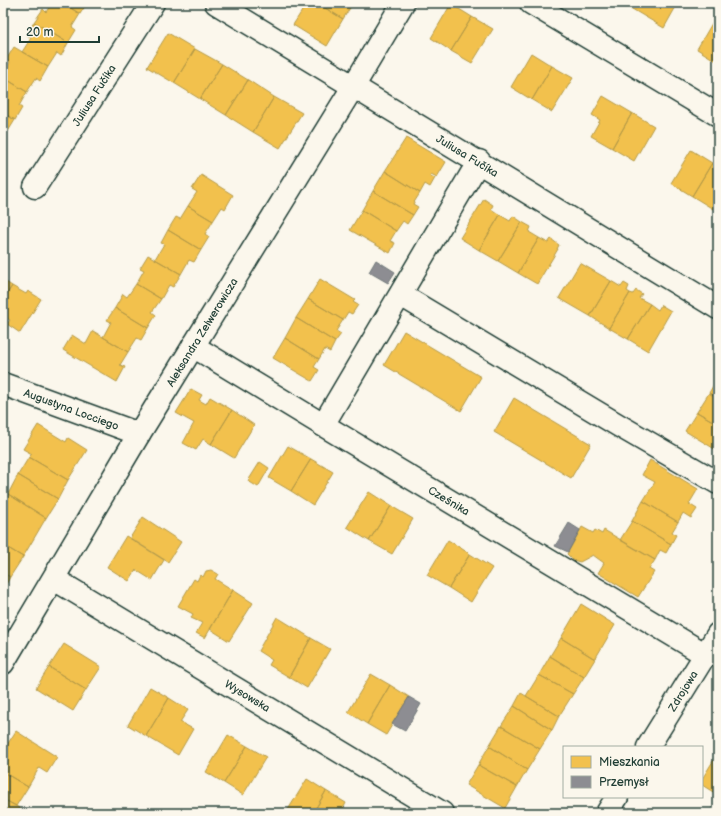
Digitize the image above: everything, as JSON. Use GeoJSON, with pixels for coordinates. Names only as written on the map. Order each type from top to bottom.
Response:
{"type":"FeatureCollection","features":[{"type":"Feature","properties":{"kind":"street","name":"Juliusa Fučíka"},"geometry":{"type":"LineString","coordinates":[[35,187],[153,3]]}},
{"type":"Feature","properties":{"kind":"street","name":"Juliusa Fučíka"},"geometry":{"type":"LineString","coordinates":[[216,3],[353,87],[479,161],[718,308]]}},
{"type":"Feature","properties":{"kind":"street","name":"Aleksandra Zelwerowicza"},"geometry":{"type":"LineString","coordinates":[[3,663],[139,434],[353,87],[403,3]]}},
{"type":"Feature","properties":{"kind":"street"},"geometry":{"type":"LineString","coordinates":[[531,3],[718,115]]}},
{"type":"Feature","properties":{"kind":"street"},"geometry":{"type":"LineString","coordinates":[[323,426],[479,161]]}},
{"type":"Feature","properties":{"kind":"street"},"geometry":{"type":"LineString","coordinates":[[401,295],[718,483]]}},
{"type":"Feature","properties":{"kind":"street","name":"Cześnika"},"geometry":{"type":"LineString","coordinates":[[193,346],[323,426],[706,655]]}},
{"type":"Feature","properties":{"kind":"street","name":"Augustyna Locciego"},"geometry":{"type":"LineString","coordinates":[[3,384],[139,434]]}},
{"type":"Feature","properties":{"kind":"street","name":"Wysowska"},"geometry":{"type":"LineString","coordinates":[[54,579],[442,813]]}},
{"type":"Feature","properties":{"kind":"street","name":"Zdrojowa"},"geometry":{"type":"LineString","coordinates":[[649,746],[718,634]]}},
{"type":"Feature","properties":{"kind":"street"},"geometry":{"type":"LineString","coordinates":[[607,813],[616,798]]}},
{"type":"Feature","properties":{"kind":"building: Mieszkania"},"geometry":{"type":"Polygon","coordinates":[[[52,3],[63,3],[80,14],[72,27],[76,30],[68,43],[34,22],[43,9],[46,12],[52,3]]]}},
{"type":"Feature","properties":{"kind":"building: Mieszkania"},"geometry":{"type":"Polygon","coordinates":[[[63,3],[87,3],[80,14],[63,3]]]}},
{"type":"Feature","properties":{"kind":"building: Mieszkania"},"geometry":{"type":"Polygon","coordinates":[[[307,3],[317,3],[343,19],[327,46],[293,25],[307,3]]]}},
{"type":"Feature","properties":{"kind":"building: Mieszkania"},"geometry":{"type":"Polygon","coordinates":[[[317,3],[353,3],[343,19],[317,3]]]}},
{"type":"Feature","properties":{"kind":"building: Mieszkania"},"geometry":{"type":"Polygon","coordinates":[[[622,3],[678,3],[664,28],[622,3]]]}},
{"type":"Feature","properties":{"kind":"building: Mieszkania"},"geometry":{"type":"Polygon","coordinates":[[[451,4],[472,17],[451,51],[431,38],[451,4]]]}},
{"type":"Feature","properties":{"kind":"building: Mieszkania"},"geometry":{"type":"Polygon","coordinates":[[[718,13],[718,62],[697,49],[718,13]]]}},
{"type":"Feature","properties":{"kind":"building: Mieszkania"},"geometry":{"type":"Polygon","coordinates":[[[472,17],[493,29],[472,63],[451,51],[472,17]]]}},
{"type":"Feature","properties":{"kind":"building: Mieszkania"},"geometry":{"type":"Polygon","coordinates":[[[34,22],[68,43],[61,56],[57,53],[48,67],[22,52],[31,38],[27,35],[34,22]]]}},
{"type":"Feature","properties":{"kind":"building: Mieszkania"},"geometry":{"type":"Polygon","coordinates":[[[168,33],[195,49],[174,83],[147,67],[168,33]]]}},
{"type":"Feature","properties":{"kind":"building: Mieszkania"},"geometry":{"type":"Polygon","coordinates":[[[14,47],[48,67],[40,81],[36,78],[27,92],[3,77],[10,62],[6,60],[14,47]]]}},
{"type":"Feature","properties":{"kind":"building: Mieszkania"},"geometry":{"type":"Polygon","coordinates":[[[195,49],[222,64],[200,99],[174,83],[195,49]]]}},
{"type":"Feature","properties":{"kind":"building: Mieszkania"},"geometry":{"type":"Polygon","coordinates":[[[531,53],[552,66],[532,100],[511,87],[531,53]]]}},
{"type":"Feature","properties":{"kind":"building: Mieszkania"},"geometry":{"type":"Polygon","coordinates":[[[222,64],[248,80],[226,115],[200,99],[222,64]]]}},
{"type":"Feature","properties":{"kind":"building: Mieszkania"},"geometry":{"type":"Polygon","coordinates":[[[552,66],[573,78],[552,112],[532,100],[552,66]]]}},
{"type":"Feature","properties":{"kind":"building: Mieszkania"},"geometry":{"type":"Polygon","coordinates":[[[3,77],[27,92],[19,106],[22,108],[15,120],[3,113],[3,77]]]}},
{"type":"Feature","properties":{"kind":"building: Mieszkania"},"geometry":{"type":"Polygon","coordinates":[[[248,80],[274,97],[253,132],[226,115],[248,80]]]}},
{"type":"Feature","properties":{"kind":"building: Mieszkania"},"geometry":{"type":"Polygon","coordinates":[[[603,96],[632,113],[612,148],[591,136],[600,120],[592,115],[603,96]]]}},
{"type":"Feature","properties":{"kind":"building: Mieszkania"},"geometry":{"type":"Polygon","coordinates":[[[274,97],[302,113],[280,148],[253,132],[274,97]]]}},
{"type":"Feature","properties":{"kind":"building: Mieszkania"},"geometry":{"type":"Polygon","coordinates":[[[3,113],[15,120],[7,133],[3,132],[3,113]]]}},
{"type":"Feature","properties":{"kind":"building: Mieszkania"},"geometry":{"type":"Polygon","coordinates":[[[632,113],[654,126],[634,161],[612,148],[632,113]]]}},
{"type":"Feature","properties":{"kind":"building: Mieszkania"},"geometry":{"type":"Polygon","coordinates":[[[406,138],[446,162],[437,177],[431,174],[430,176],[435,178],[430,187],[425,184],[420,193],[385,171],[406,138]]]}},
{"type":"Feature","properties":{"kind":"building: Mieszkania"},"geometry":{"type":"Polygon","coordinates":[[[691,150],[712,163],[692,196],[671,183],[691,150]]]}},
{"type":"Feature","properties":{"kind":"building: Mieszkania"},"geometry":{"type":"Polygon","coordinates":[[[712,163],[718,166],[718,201],[713,209],[692,196],[712,163]]]}},
{"type":"Feature","properties":{"kind":"building: Mieszkania"},"geometry":{"type":"Polygon","coordinates":[[[385,171],[420,193],[413,204],[418,207],[413,215],[373,191],[385,171]]]}},
{"type":"Feature","properties":{"kind":"building: Mieszkania"},"geometry":{"type":"Polygon","coordinates":[[[201,175],[233,195],[225,209],[222,207],[213,221],[188,206],[197,192],[192,189],[201,175]]]}},
{"type":"Feature","properties":{"kind":"building: Mieszkania"},"geometry":{"type":"Polygon","coordinates":[[[373,191],[413,215],[407,224],[403,221],[396,231],[362,210],[373,191]]]}},
{"type":"Feature","properties":{"kind":"building: Mieszkania"},"geometry":{"type":"Polygon","coordinates":[[[484,199],[493,205],[491,209],[500,215],[479,250],[460,238],[484,199]]]}},
{"type":"Feature","properties":{"kind":"building: Mieszkania"},"geometry":{"type":"Polygon","coordinates":[[[188,206],[213,221],[205,234],[209,237],[201,250],[168,230],[176,217],[180,219],[188,206]]]}},
{"type":"Feature","properties":{"kind":"building: Mieszkania"},"geometry":{"type":"Polygon","coordinates":[[[362,210],[396,231],[390,241],[395,243],[390,253],[350,230],[362,210]]]}},
{"type":"Feature","properties":{"kind":"building: Mieszkania"},"geometry":{"type":"Polygon","coordinates":[[[500,215],[510,221],[513,216],[522,222],[498,261],[479,250],[500,215]]]}},
{"type":"Feature","properties":{"kind":"building: Mieszkania"},"geometry":{"type":"Polygon","coordinates":[[[522,222],[531,227],[529,232],[539,238],[518,273],[498,261],[522,222]]]}},
{"type":"Feature","properties":{"kind":"building: Mieszkania"},"geometry":{"type":"Polygon","coordinates":[[[168,230],[201,250],[194,262],[189,260],[181,274],[155,259],[164,244],[161,243],[168,230]]]}},
{"type":"Feature","properties":{"kind":"building: Mieszkania"},"geometry":{"type":"Polygon","coordinates":[[[539,238],[548,243],[551,239],[559,245],[537,284],[518,273],[539,238]]]}},
{"type":"Feature","properties":{"kind":"building: Mieszkania"},"geometry":{"type":"Polygon","coordinates":[[[148,255],[181,274],[173,287],[169,285],[161,299],[136,284],[144,270],[140,268],[148,255]]]}},
{"type":"Feature","properties":{"kind":"building: Mieszkania"},"geometry":{"type":"Polygon","coordinates":[[[580,263],[611,281],[590,316],[559,298],[580,263]]]}},
{"type":"Feature","properties":{"kind":"building: Mieszkania"},"geometry":{"type":"Polygon","coordinates":[[[320,279],[355,300],[353,302],[358,305],[352,314],[348,312],[343,320],[308,299],[320,279]]]}},
{"type":"Feature","properties":{"kind":"building: Mieszkania"},"geometry":{"type":"Polygon","coordinates":[[[3,280],[12,286],[3,300],[3,280]]]}},
{"type":"Feature","properties":{"kind":"building: Mieszkania"},"geometry":{"type":"Polygon","coordinates":[[[611,281],[621,287],[624,283],[629,286],[627,291],[630,293],[609,328],[590,316],[611,281]]]}},
{"type":"Feature","properties":{"kind":"building: Mieszkania"},"geometry":{"type":"Polygon","coordinates":[[[136,284],[161,299],[152,312],[156,315],[148,328],[115,308],[123,294],[127,297],[136,284]]]}},
{"type":"Feature","properties":{"kind":"building: Mieszkania"},"geometry":{"type":"Polygon","coordinates":[[[12,286],[26,294],[28,291],[41,299],[20,333],[7,324],[10,320],[3,316],[3,300],[12,286]]]}},
{"type":"Feature","properties":{"kind":"building: Mieszkania"},"geometry":{"type":"Polygon","coordinates":[[[636,290],[642,294],[639,298],[650,304],[628,339],[609,328],[630,293],[633,294],[636,290]]]}},
{"type":"Feature","properties":{"kind":"building: Mieszkania"},"geometry":{"type":"Polygon","coordinates":[[[308,299],[343,320],[336,331],[341,334],[335,342],[296,318],[308,299]]]}},
{"type":"Feature","properties":{"kind":"building: Mieszkania"},"geometry":{"type":"Polygon","coordinates":[[[650,304],[658,310],[661,305],[671,311],[648,351],[628,339],[650,304]]]}},
{"type":"Feature","properties":{"kind":"building: Mieszkania"},"geometry":{"type":"Polygon","coordinates":[[[115,308],[148,328],[141,340],[137,338],[128,352],[103,337],[111,322],[107,320],[115,308]]]}},
{"type":"Feature","properties":{"kind":"building: Mieszkania"},"geometry":{"type":"Polygon","coordinates":[[[296,318],[335,342],[330,352],[325,349],[319,359],[285,338],[296,318]]]}},
{"type":"Feature","properties":{"kind":"building: Mieszkania"},"geometry":{"type":"Polygon","coordinates":[[[93,331],[128,352],[120,365],[125,367],[117,382],[63,350],[72,335],[86,344],[93,331]]]}},
{"type":"Feature","properties":{"kind":"building: Mieszkania"},"geometry":{"type":"Polygon","coordinates":[[[404,331],[481,377],[461,411],[384,365],[404,331]]]}},
{"type":"Feature","properties":{"kind":"building: Mieszkania"},"geometry":{"type":"Polygon","coordinates":[[[285,338],[319,359],[314,367],[319,370],[312,381],[273,358],[285,338]]]}},
{"type":"Feature","properties":{"kind":"building: Mieszkania"},"geometry":{"type":"Polygon","coordinates":[[[718,377],[718,399],[709,393],[718,377]]]}},
{"type":"Feature","properties":{"kind":"building: Mieszkania"},"geometry":{"type":"Polygon","coordinates":[[[191,389],[202,395],[199,400],[206,404],[210,397],[232,410],[211,444],[203,439],[196,450],[183,443],[194,423],[176,413],[191,389]]]}},
{"type":"Feature","properties":{"kind":"building: Mieszkania"},"geometry":{"type":"Polygon","coordinates":[[[709,393],[718,399],[718,424],[697,412],[709,393]]]}},
{"type":"Feature","properties":{"kind":"building: Mieszkania"},"geometry":{"type":"Polygon","coordinates":[[[514,398],[591,444],[571,478],[494,432],[514,398]]]}},
{"type":"Feature","properties":{"kind":"building: Mieszkania"},"geometry":{"type":"Polygon","coordinates":[[[232,410],[254,425],[234,458],[211,444],[232,410]]]}},
{"type":"Feature","properties":{"kind":"building: Mieszkania"},"geometry":{"type":"Polygon","coordinates":[[[697,412],[718,424],[718,451],[685,431],[697,412]]]}},
{"type":"Feature","properties":{"kind":"building: Mieszkania"},"geometry":{"type":"Polygon","coordinates":[[[38,425],[66,442],[68,438],[87,450],[68,480],[29,457],[32,454],[23,449],[38,425]]]}},
{"type":"Feature","properties":{"kind":"building: Mieszkania"},"geometry":{"type":"Polygon","coordinates":[[[288,446],[311,459],[291,491],[269,478],[288,446]]]}},
{"type":"Feature","properties":{"kind":"building: Mieszkania"},"geometry":{"type":"Polygon","coordinates":[[[29,457],[68,480],[58,499],[18,475],[29,457]]]}},
{"type":"Feature","properties":{"kind":"building: Mieszkania"},"geometry":{"type":"Polygon","coordinates":[[[311,459],[333,472],[313,505],[291,491],[311,459]]]}},
{"type":"Feature","properties":{"kind":"building: Mieszkania"},"geometry":{"type":"Polygon","coordinates":[[[650,460],[698,489],[689,504],[697,509],[691,518],[683,513],[678,522],[643,501],[655,482],[642,475],[650,460]]]}},
{"type":"Feature","properties":{"kind":"building: Mieszkania"},"geometry":{"type":"Polygon","coordinates":[[[260,462],[269,468],[258,487],[248,481],[260,462]]]}},
{"type":"Feature","properties":{"kind":"building: Mieszkania"},"geometry":{"type":"Polygon","coordinates":[[[18,475],[58,499],[46,518],[8,494],[18,475]]]}},
{"type":"Feature","properties":{"kind":"building: Mieszkania"},"geometry":{"type":"Polygon","coordinates":[[[369,492],[391,506],[369,541],[347,527],[369,492]]]}},
{"type":"Feature","properties":{"kind":"building: Mieszkania"},"geometry":{"type":"Polygon","coordinates":[[[8,494],[46,518],[23,557],[3,545],[3,501],[8,494]]]}},
{"type":"Feature","properties":{"kind":"building: Mieszkania"},"geometry":{"type":"Polygon","coordinates":[[[643,501],[678,522],[672,532],[676,535],[671,544],[632,521],[643,501]]]}},
{"type":"Feature","properties":{"kind":"building: Mieszkania"},"geometry":{"type":"Polygon","coordinates":[[[391,506],[413,519],[392,554],[369,541],[391,506]]]}},
{"type":"Feature","properties":{"kind":"building: Mieszkania"},"geometry":{"type":"Polygon","coordinates":[[[143,517],[181,542],[168,562],[130,538],[143,517]]]}},
{"type":"Feature","properties":{"kind":"building: Mieszkania"},"geometry":{"type":"Polygon","coordinates":[[[632,521],[671,544],[666,553],[660,550],[655,560],[620,540],[632,521]]]}},
{"type":"Feature","properties":{"kind":"building: Mieszkania"},"geometry":{"type":"Polygon","coordinates":[[[582,527],[593,533],[595,530],[602,534],[604,530],[655,560],[649,569],[654,572],[638,597],[598,573],[604,563],[593,555],[580,562],[573,560],[567,554],[582,527]]]}},
{"type":"Feature","properties":{"kind":"building: Mieszkania"},"geometry":{"type":"Polygon","coordinates":[[[126,536],[164,560],[152,580],[136,570],[129,581],[107,567],[126,536]]]}},
{"type":"Feature","properties":{"kind":"building: Mieszkania"},"geometry":{"type":"Polygon","coordinates":[[[448,540],[470,554],[449,588],[427,575],[448,540]]]}},
{"type":"Feature","properties":{"kind":"building: Mieszkania"},"geometry":{"type":"Polygon","coordinates":[[[3,545],[23,557],[10,577],[3,573],[3,545]]]}},
{"type":"Feature","properties":{"kind":"building: Mieszkania"},"geometry":{"type":"Polygon","coordinates":[[[470,554],[492,568],[471,602],[449,588],[470,554]]]}},
{"type":"Feature","properties":{"kind":"building: Mieszkania"},"geometry":{"type":"Polygon","coordinates":[[[211,570],[218,574],[215,579],[233,590],[205,638],[196,633],[202,623],[191,618],[193,614],[178,606],[194,579],[197,581],[200,575],[203,577],[206,571],[211,570]]]}},
{"type":"Feature","properties":{"kind":"building: Mieszkania"},"geometry":{"type":"Polygon","coordinates":[[[3,573],[10,577],[3,590],[3,573]]]}},
{"type":"Feature","properties":{"kind":"building: Mieszkania"},"geometry":{"type":"Polygon","coordinates":[[[233,590],[253,603],[229,641],[210,629],[233,590]]]}},
{"type":"Feature","properties":{"kind":"building: Mieszkania"},"geometry":{"type":"Polygon","coordinates":[[[581,604],[615,625],[595,659],[561,638],[581,604]]]}},
{"type":"Feature","properties":{"kind":"building: Mieszkania"},"geometry":{"type":"Polygon","coordinates":[[[277,617],[311,638],[289,677],[269,665],[272,660],[258,651],[277,617]]]}},
{"type":"Feature","properties":{"kind":"building: Mieszkania"},"geometry":{"type":"Polygon","coordinates":[[[311,638],[330,649],[307,688],[289,677],[311,638]]]}},
{"type":"Feature","properties":{"kind":"building: Mieszkania"},"geometry":{"type":"Polygon","coordinates":[[[561,638],[595,659],[584,677],[550,656],[561,638]]]}},
{"type":"Feature","properties":{"kind":"building: Mieszkania"},"geometry":{"type":"Polygon","coordinates":[[[64,644],[101,667],[86,690],[49,667],[64,644]]]}},
{"type":"Feature","properties":{"kind":"building: Mieszkania"},"geometry":{"type":"Polygon","coordinates":[[[550,656],[584,677],[573,694],[539,675],[550,656]]]}},
{"type":"Feature","properties":{"kind":"building: Mieszkania"},"geometry":{"type":"Polygon","coordinates":[[[49,667],[86,690],[73,711],[36,688],[49,667]]]}},
{"type":"Feature","properties":{"kind":"building: Mieszkania"},"geometry":{"type":"Polygon","coordinates":[[[371,674],[390,685],[367,724],[348,712],[371,674]]]}},
{"type":"Feature","properties":{"kind":"building: Mieszkania"},"geometry":{"type":"Polygon","coordinates":[[[539,675],[573,694],[559,716],[526,696],[539,675]]]}},
{"type":"Feature","properties":{"kind":"building: Mieszkania"},"geometry":{"type":"Polygon","coordinates":[[[390,685],[409,697],[386,735],[367,724],[390,685]]]}},
{"type":"Feature","properties":{"kind":"building: Mieszkania"},"geometry":{"type":"Polygon","coordinates":[[[150,687],[169,698],[146,736],[128,725],[150,687]]]}},
{"type":"Feature","properties":{"kind":"building: Mieszkania"},"geometry":{"type":"Polygon","coordinates":[[[521,693],[559,716],[552,730],[514,706],[521,693]]]}},
{"type":"Feature","properties":{"kind":"building: Mieszkania"},"geometry":{"type":"Polygon","coordinates":[[[169,698],[188,710],[180,722],[193,729],[178,755],[146,736],[169,698]]]}},
{"type":"Feature","properties":{"kind":"building: Mieszkania"},"geometry":{"type":"Polygon","coordinates":[[[514,706],[552,730],[540,749],[501,726],[514,706]]]}},
{"type":"Feature","properties":{"kind":"building: Mieszkania"},"geometry":{"type":"Polygon","coordinates":[[[501,726],[540,749],[527,770],[489,746],[501,726]]]}},
{"type":"Feature","properties":{"kind":"building: Mieszkania"},"geometry":{"type":"Polygon","coordinates":[[[16,731],[57,757],[47,773],[39,768],[28,787],[3,772],[3,747],[5,748],[16,731]]]}},
{"type":"Feature","properties":{"kind":"building: Mieszkania"},"geometry":{"type":"Polygon","coordinates":[[[228,735],[247,746],[224,783],[206,772],[228,735]]]}},
{"type":"Feature","properties":{"kind":"building: Mieszkania"},"geometry":{"type":"Polygon","coordinates":[[[247,746],[266,757],[243,795],[224,783],[247,746]]]}},
{"type":"Feature","properties":{"kind":"building: Mieszkania"},"geometry":{"type":"Polygon","coordinates":[[[489,746],[527,770],[517,787],[478,765],[489,746]]]}},
{"type":"Feature","properties":{"kind":"building: Mieszkania"},"geometry":{"type":"Polygon","coordinates":[[[718,753],[718,795],[703,786],[703,777],[718,753]]]}},
{"type":"Feature","properties":{"kind":"building: Mieszkania"},"geometry":{"type":"Polygon","coordinates":[[[478,765],[517,787],[505,808],[466,785],[478,765]]]}},
{"type":"Feature","properties":{"kind":"building: Mieszkania"},"geometry":{"type":"Polygon","coordinates":[[[3,772],[28,787],[16,806],[3,799],[3,772]]]}},
{"type":"Feature","properties":{"kind":"building: Mieszkania"},"geometry":{"type":"Polygon","coordinates":[[[307,779],[326,791],[313,813],[286,813],[307,779]]]}},
{"type":"Feature","properties":{"kind":"building: Mieszkania"},"geometry":{"type":"Polygon","coordinates":[[[326,791],[346,803],[341,813],[313,813],[326,791]]]}},
{"type":"Feature","properties":{"kind":"building: Mieszkania"},"geometry":{"type":"Polygon","coordinates":[[[3,799],[16,806],[26,813],[3,813],[3,799]]]}},
{"type":"Feature","properties":{"kind":"building: Przemysł"},"geometry":{"type":"Polygon","coordinates":[[[376,260],[395,272],[388,283],[369,272],[376,260]]]}},
{"type":"Feature","properties":{"kind":"building: Przemysł"},"geometry":{"type":"Polygon","coordinates":[[[569,523],[580,530],[568,552],[555,546],[569,523]]]}},
{"type":"Feature","properties":{"kind":"building: Przemysł"},"geometry":{"type":"Polygon","coordinates":[[[409,697],[421,704],[405,731],[392,724],[409,697]]]}}]}
